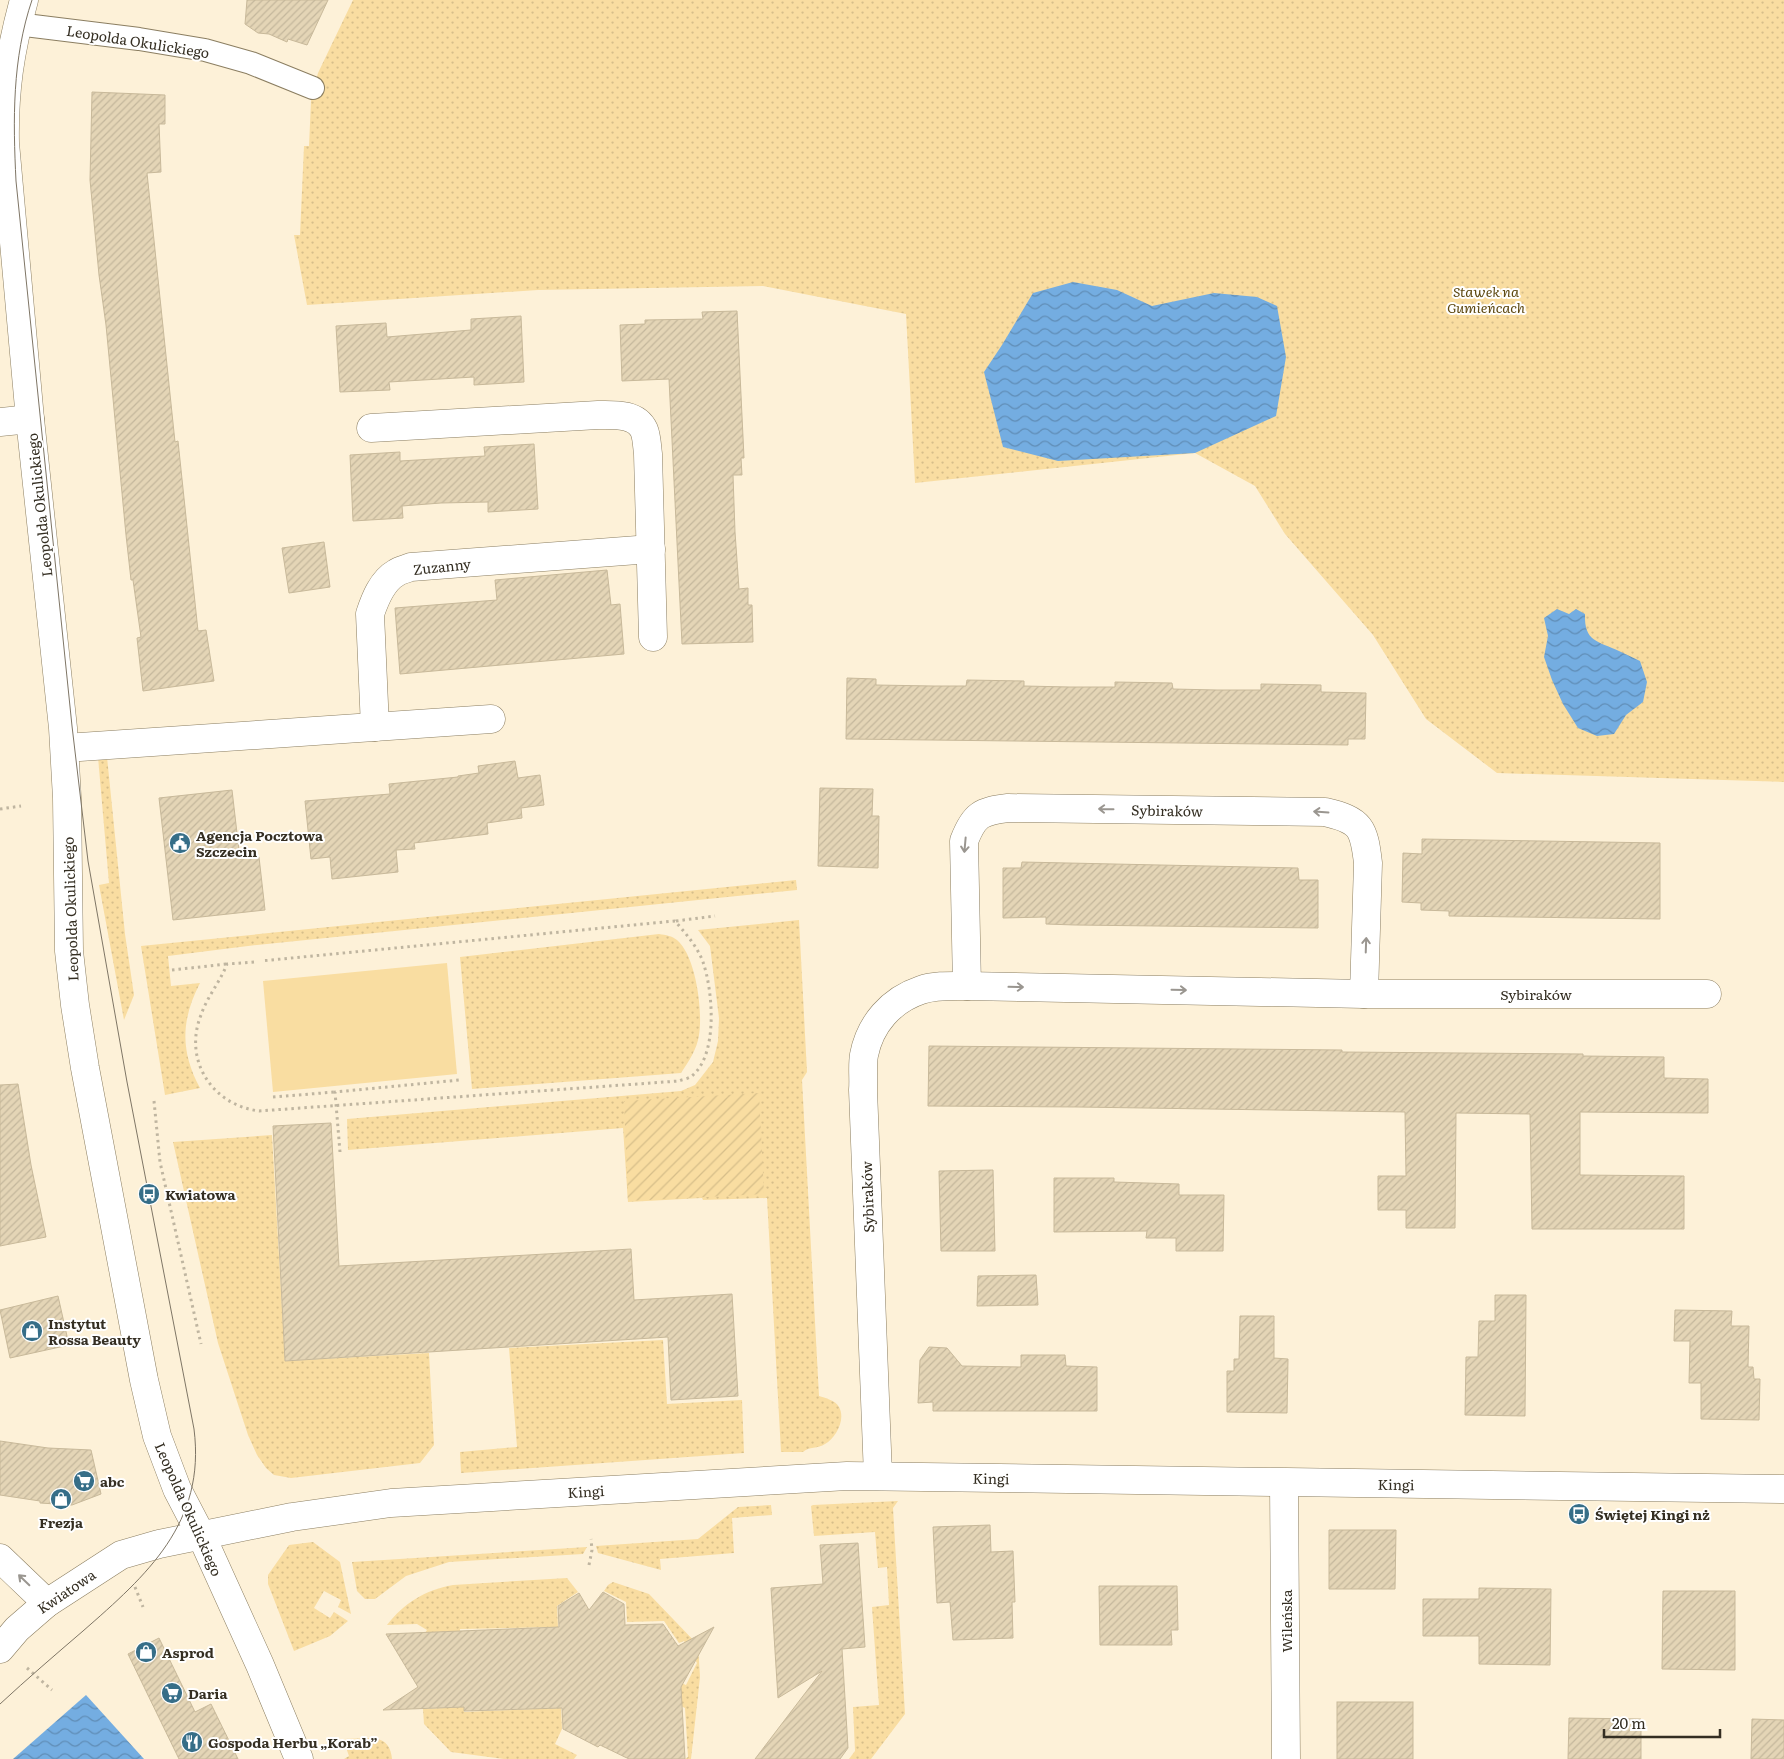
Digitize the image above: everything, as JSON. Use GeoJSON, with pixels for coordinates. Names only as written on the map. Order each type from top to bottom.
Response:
{"type":"FeatureCollection","features":[{"type":"Feature","properties":{"kind":"street","name":"Leopolda Okulickiego"},"geometry":{"type":"LineString","coordinates":[[21,12],[9,62],[2,109],[30,419],[65,748],[69,951],[85,1068],[151,1414],[162,1452],[177,1489],[202,1537],[260,1665],[299,1759]]}},
{"type":"Feature","properties":{"kind":"street"},"geometry":{"type":"LineString","coordinates":[[370,428],[598,415],[620,416],[635,420],[645,431],[648,454],[653,637]]}},
{"type":"Feature","properties":{"kind":"street"},"geometry":{"type":"LineString","coordinates":[[0,422],[30,419]]}},
{"type":"Feature","properties":{"kind":"street","name":"Zuzanny"},"geometry":{"type":"LineString","coordinates":[[375,727],[370,614],[375,598],[395,573],[411,567],[651,549]]}},
{"type":"Feature","properties":{"kind":"street"},"geometry":{"type":"LineString","coordinates":[[65,748],[490,719]]}},
{"type":"Feature","properties":{"kind":"street","name":"Sybiraków"},"geometry":{"type":"LineString","coordinates":[[967,986],[964,841],[970,824],[981,814],[992,810],[1008,808],[1325,812],[1342,816],[1357,824],[1366,841],[1368,863],[1364,994]]}},
{"type":"Feature","properties":{"kind":"street","name":"Sybiraków"},"geometry":{"type":"LineString","coordinates":[[878,1476],[863,1090],[864,1055],[871,1031],[885,1012],[903,999],[921,990],[941,986],[1364,994],[1707,994]]}},
{"type":"Feature","properties":{"kind":"street","name":"Kingi"},"geometry":{"type":"LineString","coordinates":[[202,1537],[322,1512],[391,1503],[819,1476],[1784,1489]]}},
{"type":"Feature","properties":{"kind":"street","name":"Wileńska"},"geometry":{"type":"LineString","coordinates":[[1284,1483],[1286,1759]]}},
{"type":"Feature","properties":{"kind":"street","name":"Kwiatowa"},"geometry":{"type":"LineString","coordinates":[[0,1649],[17,1629],[48,1603],[121,1556],[159,1544],[202,1537]]}},
{"type":"Feature","properties":{"kind":"street"},"geometry":{"type":"LineString","coordinates":[[0,1558],[48,1603]]}},
{"type":"Feature","properties":{"kind":"lane","name":"Leopolda Okulickiego"},"geometry":{"type":"LineString","coordinates":[[21,12],[139,39],[206,50],[251,63],[313,88]]}},
{"type":"Feature","properties":{"kind":"path"},"geometry":{"type":"LineString","coordinates":[[0,809],[21,806]]}},
{"type":"Feature","properties":{"kind":"path"},"geometry":{"type":"LineString","coordinates":[[261,961],[715,916]]}},
{"type":"Feature","properties":{"kind":"path"},"geometry":{"type":"LineString","coordinates":[[227,964],[201,1014],[197,1029],[197,1056],[202,1073],[219,1095],[231,1104],[247,1109],[259,1111],[679,1081],[692,1077],[702,1064],[709,1044],[711,1019],[708,986],[703,963],[694,943],[675,921]]}},
{"type":"Feature","properties":{"kind":"path"},"geometry":{"type":"LineString","coordinates":[[172,970],[254,962]]}},
{"type":"Feature","properties":{"kind":"path"},"geometry":{"type":"LineString","coordinates":[[273,1097],[459,1080]]}},
{"type":"Feature","properties":{"kind":"path"},"geometry":{"type":"LineString","coordinates":[[335,1092],[340,1152]]}},
{"type":"Feature","properties":{"kind":"path"},"geometry":{"type":"LineString","coordinates":[[154,1101],[160,1162],[201,1344]]}},
{"type":"Feature","properties":{"kind":"path"},"geometry":{"type":"LineString","coordinates":[[589,1565],[592,1550],[591,1540]]}},
{"type":"Feature","properties":{"kind":"green space","name":"Stawek na Gumieńcach"},"geometry":{"type":"Polygon","coordinates":[[[353,0],[1784,0],[1784,782],[1497,773],[1426,719],[1373,635],[1285,534],[1255,486],[1195,453],[915,483],[906,314],[763,286],[538,290],[307,305],[294,235],[300,235],[304,146],[309,146],[311,101],[318,73],[353,0]]]}},
{"type":"Feature","properties":{"kind":"green space"},"geometry":{"type":"Polygon","coordinates":[[[98,757],[107,757],[125,934],[134,995],[124,1020],[99,885],[109,883],[98,757]]]}},
{"type":"Feature","properties":{"kind":"green space"},"geometry":{"type":"Polygon","coordinates":[[[796,880],[797,890],[257,945],[168,956],[171,986],[200,983],[189,1010],[185,1035],[189,1061],[200,1088],[165,1095],[141,946],[796,880]]]}},
{"type":"Feature","properties":{"kind":"green space"},"geometry":{"type":"Polygon","coordinates":[[[799,920],[807,1072],[802,1080],[819,1396],[830,1400],[839,1407],[841,1422],[833,1437],[819,1447],[803,1452],[781,1452],[767,1198],[703,1200],[702,1198],[628,1202],[623,1128],[348,1150],[347,1119],[681,1091],[695,1085],[713,1062],[718,1041],[719,1018],[710,946],[698,930],[799,920]]]}},
{"type":"Feature","properties":{"kind":"green space"},"geometry":{"type":"Polygon","coordinates":[[[659,934],[677,940],[684,948],[697,984],[700,1012],[699,1035],[695,1050],[681,1073],[472,1089],[460,957],[659,934]]]}},
{"type":"Feature","properties":{"kind":"green space"},"geometry":{"type":"Polygon","coordinates":[[[447,963],[457,1074],[273,1092],[263,981],[447,963]]]}},
{"type":"Feature","properties":{"kind":"green space"},"geometry":{"type":"Polygon","coordinates":[[[759,1093],[764,1194],[628,1201],[624,1101],[759,1093]]]}},
{"type":"Feature","properties":{"kind":"green space"},"geometry":{"type":"Polygon","coordinates":[[[272,1135],[285,1361],[429,1353],[434,1445],[420,1463],[291,1478],[274,1475],[266,1468],[257,1455],[248,1435],[218,1343],[173,1142],[272,1135]]]}},
{"type":"Feature","properties":{"kind":"green space"},"geometry":{"type":"Polygon","coordinates":[[[663,1340],[667,1404],[742,1400],[744,1453],[461,1473],[460,1452],[517,1447],[509,1348],[663,1340]]]}},
{"type":"Feature","properties":{"kind":"green space"},"geometry":{"type":"Polygon","coordinates":[[[898,1501],[893,1508],[905,1714],[871,1759],[849,1759],[855,1751],[853,1707],[879,1705],[872,1607],[889,1605],[887,1567],[878,1568],[875,1532],[814,1536],[811,1506],[898,1501]]]}},
{"type":"Feature","properties":{"kind":"green space"},"geometry":{"type":"Polygon","coordinates":[[[771,1505],[772,1515],[732,1518],[734,1553],[660,1559],[661,1570],[598,1553],[596,1546],[698,1539],[738,1507],[771,1505]]]}},
{"type":"Feature","properties":{"kind":"green space"},"geometry":{"type":"Polygon","coordinates":[[[313,1542],[340,1562],[351,1614],[338,1607],[341,1600],[324,1591],[314,1608],[330,1618],[334,1612],[348,1621],[330,1636],[294,1651],[268,1584],[268,1575],[289,1545],[313,1542]]]}},
{"type":"Feature","properties":{"kind":"green space"},"geometry":{"type":"Polygon","coordinates":[[[587,1547],[583,1554],[449,1562],[406,1576],[375,1599],[365,1599],[357,1591],[352,1562],[587,1547]]]}},
{"type":"Feature","properties":{"kind":"green space"},"geometry":{"type":"Polygon","coordinates":[[[567,1578],[578,1592],[557,1606],[558,1627],[460,1629],[460,1634],[423,1636],[427,1630],[417,1624],[387,1625],[408,1604],[424,1594],[443,1587],[567,1578]]]}},
{"type":"Feature","properties":{"kind":"green space"},"geometry":{"type":"Polygon","coordinates":[[[613,1582],[649,1594],[698,1645],[700,1677],[691,1759],[685,1759],[688,1757],[685,1708],[670,1701],[679,1682],[686,1685],[697,1663],[684,1641],[679,1643],[664,1621],[627,1622],[626,1602],[604,1591],[613,1582]]]}},
{"type":"Feature","properties":{"kind":"green space"},"geometry":{"type":"Polygon","coordinates":[[[464,1707],[464,1712],[561,1708],[562,1729],[555,1744],[577,1755],[574,1759],[504,1759],[451,1752],[424,1724],[423,1709],[464,1707]]]}},
{"type":"Feature","properties":{"kind":"green space"},"geometry":{"type":"Polygon","coordinates":[[[374,1738],[382,1740],[387,1745],[392,1759],[344,1759],[349,1756],[343,1739],[374,1738]]]}},
{"type":"Feature","properties":{"kind":"water"},"geometry":{"type":"Polygon","coordinates":[[[1073,282],[1117,290],[1152,306],[1214,293],[1257,297],[1277,306],[1286,357],[1276,416],[1195,453],[1058,461],[1003,447],[984,372],[1033,293],[1073,282]]]}},
{"type":"Feature","properties":{"kind":"water"},"geometry":{"type":"Polygon","coordinates":[[[1557,609],[1569,614],[1576,609],[1585,614],[1587,630],[1594,639],[1640,661],[1647,682],[1643,702],[1626,715],[1614,734],[1597,736],[1578,728],[1563,704],[1552,680],[1544,657],[1548,636],[1544,618],[1557,609]]]}},
{"type":"Feature","properties":{"kind":"water"},"geometry":{"type":"Polygon","coordinates":[[[86,1695],[144,1759],[13,1759],[86,1695]]]}},
{"type":"Feature","properties":{"kind":"building"},"geometry":{"type":"Polygon","coordinates":[[[247,0],[328,0],[307,45],[288,39],[287,42],[269,34],[258,33],[245,24],[247,0]]]}},
{"type":"Feature","properties":{"kind":"building"},"geometry":{"type":"Polygon","coordinates":[[[92,92],[165,95],[165,124],[159,124],[161,172],[147,173],[175,442],[178,441],[198,631],[206,630],[214,681],[143,691],[137,638],[141,637],[133,580],[131,580],[90,180],[92,92]]]}},
{"type":"Feature","properties":{"kind":"building"},"geometry":{"type":"Polygon","coordinates":[[[737,311],[744,458],[741,458],[742,475],[733,475],[735,532],[739,589],[748,588],[748,605],[752,605],[753,642],[682,644],[669,379],[622,381],[620,325],[645,324],[645,320],[703,319],[702,312],[737,311]]]}},
{"type":"Feature","properties":{"kind":"building"},"geometry":{"type":"Polygon","coordinates":[[[521,316],[524,382],[474,385],[474,377],[389,382],[390,390],[340,392],[336,326],[386,323],[387,337],[471,330],[471,319],[521,316]]]}},
{"type":"Feature","properties":{"kind":"building"},"geometry":{"type":"Polygon","coordinates":[[[534,444],[538,509],[488,512],[488,502],[441,503],[402,506],[403,518],[353,521],[350,455],[400,452],[400,461],[485,456],[484,447],[534,444]]]}},
{"type":"Feature","properties":{"kind":"building"},"geometry":{"type":"Polygon","coordinates":[[[324,542],[330,587],[289,593],[282,548],[324,542]]]}},
{"type":"Feature","properties":{"kind":"building"},"geometry":{"type":"Polygon","coordinates":[[[607,570],[611,605],[620,604],[624,654],[400,674],[395,608],[497,600],[495,580],[607,570]]]}},
{"type":"Feature","properties":{"kind":"building"},"geometry":{"type":"Polygon","coordinates":[[[847,678],[876,679],[876,685],[933,686],[966,686],[967,680],[1024,681],[1024,686],[1070,687],[1115,687],[1115,682],[1172,683],[1173,689],[1217,690],[1261,690],[1261,684],[1321,685],[1321,692],[1366,693],[1365,739],[1348,739],[1348,745],[846,739],[847,678]]]}},
{"type":"Feature","properties":{"kind":"building"},"geometry":{"type":"Polygon","coordinates":[[[515,761],[518,778],[540,775],[544,805],[521,808],[522,818],[487,823],[488,834],[414,843],[415,849],[396,850],[398,872],[332,879],[330,857],[311,859],[305,801],[390,794],[389,784],[458,777],[479,773],[478,766],[515,761]]]}},
{"type":"Feature","properties":{"kind":"building"},"geometry":{"type":"Polygon","coordinates":[[[820,788],[873,789],[872,816],[879,816],[878,868],[818,866],[820,788]]]}},
{"type":"Feature","properties":{"kind":"building"},"geometry":{"type":"Polygon","coordinates":[[[232,790],[240,859],[259,857],[265,910],[173,920],[159,798],[232,790]]]}},
{"type":"Feature","properties":{"kind":"building"},"geometry":{"type":"Polygon","coordinates":[[[1422,839],[1660,843],[1660,919],[1449,916],[1449,911],[1421,910],[1421,903],[1402,902],[1403,853],[1422,854],[1422,839]]]}},
{"type":"Feature","properties":{"kind":"building"},"geometry":{"type":"Polygon","coordinates":[[[1022,862],[1298,868],[1299,880],[1318,880],[1318,928],[1075,925],[1046,924],[1046,917],[1003,918],[1003,868],[1021,868],[1022,862]]]}},
{"type":"Feature","properties":{"kind":"building"},"geometry":{"type":"Polygon","coordinates":[[[929,1046],[1342,1050],[1342,1052],[1583,1054],[1583,1056],[1664,1057],[1664,1078],[1708,1079],[1708,1113],[1580,1112],[1580,1175],[1684,1176],[1684,1229],[1532,1229],[1530,1114],[1456,1113],[1455,1228],[1406,1228],[1406,1210],[1378,1210],[1378,1176],[1406,1176],[1405,1112],[928,1106],[929,1046]]]}},
{"type":"Feature","properties":{"kind":"building"},"geometry":{"type":"Polygon","coordinates":[[[18,1084],[31,1165],[46,1237],[0,1246],[0,1085],[18,1084]]]}},
{"type":"Feature","properties":{"kind":"building"},"geometry":{"type":"Polygon","coordinates":[[[331,1123],[339,1266],[631,1249],[634,1300],[732,1294],[738,1396],[671,1400],[668,1337],[285,1361],[273,1126],[331,1123]]]}},
{"type":"Feature","properties":{"kind":"building"},"geometry":{"type":"Polygon","coordinates":[[[993,1170],[995,1251],[941,1251],[939,1171],[993,1170]]]}},
{"type":"Feature","properties":{"kind":"building"},"geometry":{"type":"Polygon","coordinates":[[[1054,1178],[1114,1178],[1114,1182],[1179,1184],[1179,1195],[1224,1195],[1223,1251],[1176,1251],[1176,1238],[1146,1238],[1147,1231],[1054,1232],[1054,1178]]]}},
{"type":"Feature","properties":{"kind":"building"},"geometry":{"type":"Polygon","coordinates":[[[1036,1275],[1038,1305],[977,1306],[978,1276],[1036,1275]]]}},
{"type":"Feature","properties":{"kind":"building"},"geometry":{"type":"Polygon","coordinates":[[[1495,1295],[1526,1295],[1525,1416],[1465,1415],[1466,1357],[1478,1357],[1479,1321],[1495,1321],[1495,1295]]]}},
{"type":"Feature","properties":{"kind":"building"},"geometry":{"type":"Polygon","coordinates":[[[58,1296],[69,1345],[10,1358],[0,1310],[58,1296]]]}},
{"type":"Feature","properties":{"kind":"building"},"geometry":{"type":"Polygon","coordinates":[[[1675,1310],[1732,1311],[1731,1326],[1749,1326],[1748,1367],[1753,1367],[1754,1379],[1760,1379],[1759,1420],[1701,1419],[1701,1383],[1689,1383],[1690,1341],[1674,1341],[1675,1310]]]}},
{"type":"Feature","properties":{"kind":"building"},"geometry":{"type":"Polygon","coordinates":[[[1240,1316],[1274,1316],[1274,1358],[1288,1359],[1287,1413],[1227,1412],[1227,1371],[1234,1371],[1234,1359],[1239,1359],[1240,1316]]]}},
{"type":"Feature","properties":{"kind":"building"},"geometry":{"type":"Polygon","coordinates":[[[929,1347],[947,1348],[962,1366],[1021,1367],[1021,1355],[1065,1355],[1066,1366],[1097,1367],[1097,1411],[933,1411],[933,1402],[918,1403],[920,1360],[929,1347]]]}},
{"type":"Feature","properties":{"kind":"building"},"geometry":{"type":"Polygon","coordinates":[[[0,1441],[48,1448],[91,1450],[101,1494],[72,1505],[40,1503],[40,1501],[0,1495],[0,1441]]]}},
{"type":"Feature","properties":{"kind":"building"},"geometry":{"type":"Polygon","coordinates":[[[990,1525],[991,1552],[1013,1551],[1015,1602],[1012,1602],[1013,1638],[953,1640],[950,1602],[937,1603],[933,1527],[990,1525]]]}},
{"type":"Feature","properties":{"kind":"building"},"geometry":{"type":"Polygon","coordinates":[[[1329,1530],[1396,1530],[1395,1589],[1329,1589],[1329,1530]]]}},
{"type":"Feature","properties":{"kind":"building"},"geometry":{"type":"Polygon","coordinates":[[[858,1543],[865,1647],[842,1649],[848,1748],[840,1759],[755,1759],[822,1671],[778,1698],[771,1588],[823,1584],[820,1545],[858,1543]]]}},
{"type":"Feature","properties":{"kind":"building"},"geometry":{"type":"Polygon","coordinates":[[[1099,1586],[1177,1586],[1178,1630],[1171,1630],[1172,1645],[1100,1645],[1099,1586]]]}},
{"type":"Feature","properties":{"kind":"building"},"geometry":{"type":"Polygon","coordinates":[[[1479,1588],[1551,1589],[1550,1665],[1479,1664],[1479,1636],[1423,1636],[1423,1599],[1479,1599],[1479,1588]]]}},
{"type":"Feature","properties":{"kind":"building"},"geometry":{"type":"Polygon","coordinates":[[[1663,1591],[1735,1591],[1735,1670],[1662,1669],[1663,1591]]]}},
{"type":"Feature","properties":{"kind":"building"},"geometry":{"type":"Polygon","coordinates":[[[603,1592],[624,1604],[625,1625],[663,1624],[678,1646],[714,1627],[681,1687],[685,1759],[629,1759],[600,1745],[598,1747],[563,1729],[562,1708],[464,1711],[464,1707],[383,1710],[418,1687],[386,1634],[559,1627],[558,1606],[579,1593],[589,1610],[603,1592]]]}},
{"type":"Feature","properties":{"kind":"building"},"geometry":{"type":"Polygon","coordinates":[[[159,1638],[195,1712],[211,1704],[238,1759],[179,1759],[128,1654],[159,1638]]]}},
{"type":"Feature","properties":{"kind":"building"},"geometry":{"type":"Polygon","coordinates":[[[1337,1702],[1413,1702],[1413,1759],[1337,1759],[1337,1702]]]}},
{"type":"Feature","properties":{"kind":"building"},"geometry":{"type":"Polygon","coordinates":[[[1569,1718],[1641,1719],[1641,1759],[1568,1759],[1569,1718]]]}},
{"type":"Feature","properties":{"kind":"building"},"geometry":{"type":"Polygon","coordinates":[[[1752,1719],[1784,1720],[1784,1759],[1751,1759],[1752,1719]]]}},
{"type":"Feature","properties":{"kind":"tram line"},"geometry":{"type":"LineString","coordinates":[[0,1704],[107,1610],[149,1567],[167,1544],[181,1519],[191,1492],[195,1462],[194,1429],[127,1082],[88,861],[72,726],[16,181],[14,112],[17,67],[25,22],[32,0]]}},
{"type":"Feature","properties":{"kind":"place","name":"Agencja Pocztowa Szczecin"},"geometry":{"type":"Point","coordinates":[180,843]}},
{"type":"Feature","properties":{"kind":"place","name":"Kwiatowa"},"geometry":{"type":"Point","coordinates":[149,1194]}},
{"type":"Feature","properties":{"kind":"place","name":"Instytut Rossa Beauty"},"geometry":{"type":"Point","coordinates":[32,1331]}},
{"type":"Feature","properties":{"kind":"place","name":"abc"},"geometry":{"type":"Point","coordinates":[84,1481]}},
{"type":"Feature","properties":{"kind":"place","name":"Frezja"},"geometry":{"type":"Point","coordinates":[61,1499]}},
{"type":"Feature","properties":{"kind":"place","name":"Świętej Kingi nż"},"geometry":{"type":"Point","coordinates":[1579,1514]}},
{"type":"Feature","properties":{"kind":"place","name":"Asprod"},"geometry":{"type":"Point","coordinates":[146,1652]}},
{"type":"Feature","properties":{"kind":"place","name":"Daria"},"geometry":{"type":"Point","coordinates":[172,1693]}},
{"type":"Feature","properties":{"kind":"place","name":"Gospoda Herbu „Korab”"},"geometry":{"type":"Point","coordinates":[192,1742]}}]}
